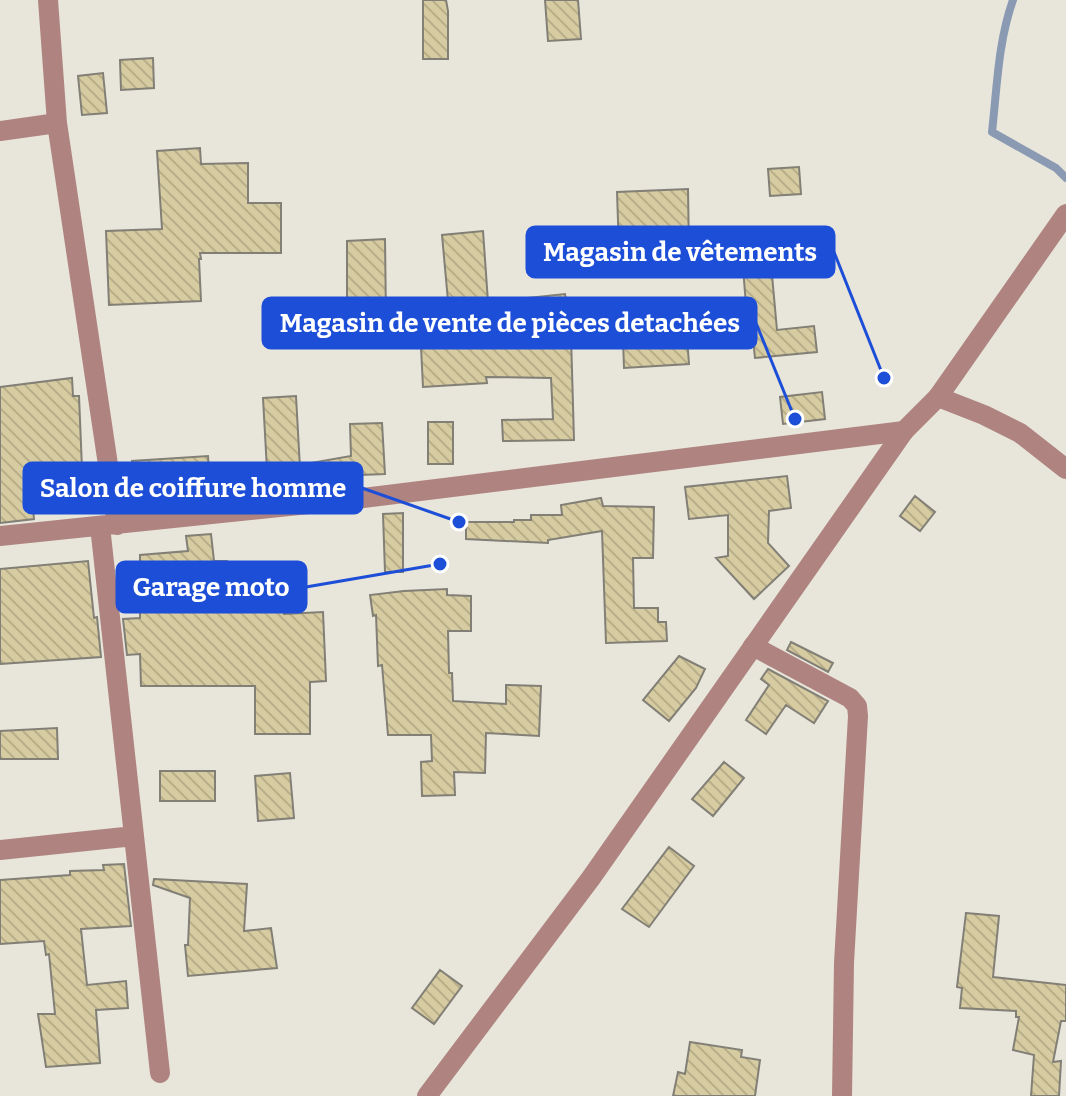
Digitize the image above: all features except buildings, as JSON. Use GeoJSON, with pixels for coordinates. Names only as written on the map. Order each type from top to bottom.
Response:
{"type":"FeatureCollection","features":[{"type":"Feature","properties":{"kind":"street"},"geometry":{"type":"LineString","coordinates":[[48,0],[57,123],[108,526],[134,836],[160,1073]]}},
{"type":"Feature","properties":{"kind":"street"},"geometry":{"type":"LineString","coordinates":[[0,131],[57,123]]}},
{"type":"Feature","properties":{"kind":"street"},"geometry":{"type":"LineString","coordinates":[[427,1096],[591,878],[904,431],[938,397],[1066,214]]}},
{"type":"Feature","properties":{"kind":"street"},"geometry":{"type":"LineString","coordinates":[[938,397],[1020,433],[1066,469]]}},
{"type":"Feature","properties":{"kind":"street"},"geometry":{"type":"LineString","coordinates":[[0,536],[362,498],[904,431]]}},
{"type":"Feature","properties":{"kind":"street"},"geometry":{"type":"LineString","coordinates":[[753,646],[850,698],[857,706],[844,963],[842,1096]]}},
{"type":"Feature","properties":{"kind":"street"},"geometry":{"type":"LineString","coordinates":[[0,850],[134,836]]}},
{"type":"Feature","properties":{"kind":"waterway"},"geometry":{"type":"LineString","coordinates":[[1013,0],[1001,49],[992,132],[1056,168],[1066,178]]}},
{"type":"Feature","properties":{"kind":"place","name":"Magasin de vêtements"},"geometry":{"type":"Point","coordinates":[884,378]}},
{"type":"Feature","properties":{"kind":"place","name":"Magasin de vente de pièces detachées"},"geometry":{"type":"Point","coordinates":[795,419]}},
{"type":"Feature","properties":{"kind":"place","name":"Salon de coiffure homme"},"geometry":{"type":"Point","coordinates":[459,522]}},
{"type":"Feature","properties":{"kind":"place","name":"Garage moto"},"geometry":{"type":"Point","coordinates":[440,564]}}]}
